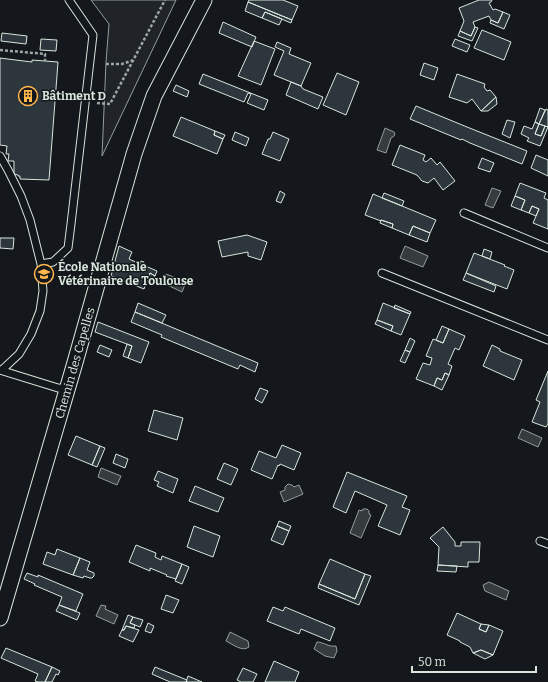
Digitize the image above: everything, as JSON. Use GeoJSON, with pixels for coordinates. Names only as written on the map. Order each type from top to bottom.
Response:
{"type":"FeatureCollection","features":[{"type":"Feature","properties":{"kind":"street","name":"Chemin des Capelles"},"geometry":{"type":"LineString","coordinates":[[0,618],[134,154],[154,96],[204,0]]}},
{"type":"Feature","properties":{"kind":"lane"},"geometry":{"type":"LineString","coordinates":[[41,264],[53,262],[68,248],[85,103],[92,35],[69,0]]}},
{"type":"Feature","properties":{"kind":"lane"},"geometry":{"type":"LineString","coordinates":[[0,156],[18,190],[30,220],[41,264],[43,291],[40,310],[31,334],[19,354],[1,370]]}},
{"type":"Feature","properties":{"kind":"lane"},"geometry":{"type":"LineString","coordinates":[[464,214],[548,248]]}},
{"type":"Feature","properties":{"kind":"lane"},"geometry":{"type":"LineString","coordinates":[[382,273],[548,340]]}},
{"type":"Feature","properties":{"kind":"lane"},"geometry":{"type":"LineString","coordinates":[[1,370],[58,388],[67,389]]}},
{"type":"Feature","properties":{"kind":"lane"},"geometry":{"type":"LineString","coordinates":[[540,541],[548,544]]}},
{"type":"Feature","properties":{"kind":"path"},"geometry":{"type":"LineString","coordinates":[[85,103],[110,104],[165,0]]}},
{"type":"Feature","properties":{"kind":"path"},"geometry":{"type":"LineString","coordinates":[[0,50],[45,54],[45,61]]}},
{"type":"Feature","properties":{"kind":"path"},"geometry":{"type":"LineString","coordinates":[[106,64],[122,64],[134,59]]}},
{"type":"Feature","properties":{"kind":"shaded area"},"geometry":{"type":"Polygon","coordinates":[[[91,0],[176,0],[102,156],[109,24],[91,0]]]}},
{"type":"Feature","properties":{"kind":"shaded area"},"geometry":{"type":"Polygon","coordinates":[[[385,128],[394,132],[395,134],[391,138],[386,153],[377,150],[385,128]]]}},
{"type":"Feature","properties":{"kind":"shaded area"},"geometry":{"type":"Polygon","coordinates":[[[492,188],[501,191],[493,208],[485,205],[492,188]]]}},
{"type":"Feature","properties":{"kind":"shaded area"},"geometry":{"type":"Polygon","coordinates":[[[405,246],[428,256],[423,267],[400,258],[405,246]]]}},
{"type":"Feature","properties":{"kind":"shaded area"},"geometry":{"type":"Polygon","coordinates":[[[166,274],[186,282],[182,292],[163,283],[166,274]]]}},
{"type":"Feature","properties":{"kind":"shaded area"},"geometry":{"type":"Polygon","coordinates":[[[522,429],[542,438],[538,447],[518,438],[522,429]]]}},
{"type":"Feature","properties":{"kind":"shaded area"},"geometry":{"type":"Polygon","coordinates":[[[101,468],[121,476],[117,485],[98,477],[101,468]]]}},
{"type":"Feature","properties":{"kind":"shaded area"},"geometry":{"type":"Polygon","coordinates":[[[288,484],[294,487],[299,485],[303,494],[284,502],[280,492],[285,490],[285,487],[288,484]]]}},
{"type":"Feature","properties":{"kind":"shaded area"},"geometry":{"type":"Polygon","coordinates":[[[363,509],[367,509],[371,515],[361,538],[350,533],[359,510],[362,511],[363,509]]]}},
{"type":"Feature","properties":{"kind":"shaded area"},"geometry":{"type":"Polygon","coordinates":[[[489,582],[509,591],[506,600],[485,591],[483,585],[489,582]]]}},
{"type":"Feature","properties":{"kind":"shaded area"},"geometry":{"type":"Polygon","coordinates":[[[101,605],[106,606],[105,609],[118,615],[114,624],[96,616],[101,605]]]}},
{"type":"Feature","properties":{"kind":"shaded area"},"geometry":{"type":"Polygon","coordinates":[[[230,632],[248,641],[249,647],[244,649],[226,641],[230,632]]]}},
{"type":"Feature","properties":{"kind":"shaded area"},"geometry":{"type":"Polygon","coordinates":[[[317,642],[330,646],[336,646],[337,651],[334,658],[325,656],[314,649],[317,642]]]}},
{"type":"Feature","properties":{"kind":"building"},"geometry":{"type":"Polygon","coordinates":[[[249,0],[283,0],[298,6],[292,20],[248,2],[249,0]]]}},
{"type":"Feature","properties":{"kind":"building"},"geometry":{"type":"Polygon","coordinates":[[[479,0],[492,0],[489,3],[493,10],[495,9],[503,12],[498,23],[491,20],[489,16],[473,22],[475,27],[471,36],[460,31],[464,21],[459,8],[479,0]]]}},
{"type":"Feature","properties":{"kind":"building"},"geometry":{"type":"Polygon","coordinates":[[[248,2],[292,20],[291,23],[265,12],[262,18],[245,11],[248,2]]]}},
{"type":"Feature","properties":{"kind":"building"},"geometry":{"type":"Polygon","coordinates":[[[265,12],[282,19],[279,25],[262,18],[265,12]]]}},
{"type":"Feature","properties":{"kind":"building"},"geometry":{"type":"Polygon","coordinates":[[[503,12],[510,15],[504,29],[490,23],[491,20],[498,23],[503,12]]]}},
{"type":"Feature","properties":{"kind":"building"},"geometry":{"type":"Polygon","coordinates":[[[223,22],[256,37],[252,47],[219,33],[223,22]]]}},
{"type":"Feature","properties":{"kind":"building"},"geometry":{"type":"Polygon","coordinates":[[[475,27],[478,28],[472,41],[458,36],[460,31],[471,36],[475,27]]]}},
{"type":"Feature","properties":{"kind":"building"},"geometry":{"type":"Polygon","coordinates":[[[482,30],[511,42],[504,60],[474,48],[482,30]]]}},
{"type":"Feature","properties":{"kind":"building"},"geometry":{"type":"Polygon","coordinates":[[[2,33],[27,36],[26,44],[1,41],[2,33]]]}},
{"type":"Feature","properties":{"kind":"building"},"geometry":{"type":"Polygon","coordinates":[[[41,39],[57,40],[56,51],[40,50],[41,39]]]}},
{"type":"Feature","properties":{"kind":"building"},"geometry":{"type":"Polygon","coordinates":[[[455,39],[470,45],[467,52],[452,46],[455,39]]]}},
{"type":"Feature","properties":{"kind":"building"},"geometry":{"type":"Polygon","coordinates":[[[254,41],[275,49],[261,85],[238,76],[254,41]]]}},
{"type":"Feature","properties":{"kind":"building"},"geometry":{"type":"Polygon","coordinates":[[[277,42],[291,48],[289,54],[311,63],[301,86],[274,75],[284,51],[275,47],[277,42]]]}},
{"type":"Feature","properties":{"kind":"building","name":"Bâtiment D"},"geometry":{"type":"Polygon","coordinates":[[[0,58],[32,62],[32,60],[58,62],[49,180],[20,179],[20,176],[14,174],[14,161],[8,161],[9,154],[6,154],[7,146],[0,145],[0,58]]]}},
{"type":"Feature","properties":{"kind":"building"},"geometry":{"type":"Polygon","coordinates":[[[424,63],[438,68],[434,80],[420,75],[424,63]]]}},
{"type":"Feature","properties":{"kind":"building"},"geometry":{"type":"Polygon","coordinates":[[[337,73],[359,82],[346,115],[323,105],[337,73]]]}},
{"type":"Feature","properties":{"kind":"building"},"geometry":{"type":"Polygon","coordinates":[[[203,74],[268,100],[264,110],[247,103],[251,94],[248,93],[244,102],[199,84],[203,74]]]}},
{"type":"Feature","properties":{"kind":"building"},"geometry":{"type":"Polygon","coordinates":[[[457,74],[485,84],[484,87],[487,91],[490,90],[496,97],[481,111],[472,99],[467,103],[449,97],[457,74]]]}},
{"type":"Feature","properties":{"kind":"building"},"geometry":{"type":"Polygon","coordinates":[[[291,82],[301,86],[303,89],[323,97],[318,109],[286,95],[291,82]]]}},
{"type":"Feature","properties":{"kind":"building"},"geometry":{"type":"Polygon","coordinates":[[[176,85],[189,91],[187,97],[173,91],[176,85]]]}},
{"type":"Feature","properties":{"kind":"building"},"geometry":{"type":"Polygon","coordinates":[[[496,97],[497,104],[488,111],[481,111],[496,97]]]}},
{"type":"Feature","properties":{"kind":"building"},"geometry":{"type":"Polygon","coordinates":[[[416,106],[527,151],[522,164],[410,119],[416,106]]]}},
{"type":"Feature","properties":{"kind":"building"},"geometry":{"type":"Polygon","coordinates":[[[540,108],[545,110],[539,124],[535,122],[540,108]]]}},
{"type":"Feature","properties":{"kind":"building"},"geometry":{"type":"Polygon","coordinates":[[[546,109],[548,110],[548,127],[539,124],[546,109]]]}},
{"type":"Feature","properties":{"kind":"building"},"geometry":{"type":"Polygon","coordinates":[[[181,117],[215,131],[214,135],[223,139],[217,154],[173,136],[181,117]]]}},
{"type":"Feature","properties":{"kind":"building"},"geometry":{"type":"Polygon","coordinates":[[[507,120],[515,122],[510,138],[502,134],[507,120]]]}},
{"type":"Feature","properties":{"kind":"building"},"geometry":{"type":"Polygon","coordinates":[[[535,122],[539,124],[535,134],[541,136],[545,126],[548,127],[540,146],[527,141],[529,138],[521,134],[524,126],[532,129],[535,122]]]}},
{"type":"Feature","properties":{"kind":"building"},"geometry":{"type":"Polygon","coordinates":[[[539,124],[545,126],[541,136],[535,134],[539,124]]]}},
{"type":"Feature","properties":{"kind":"building"},"geometry":{"type":"Polygon","coordinates":[[[215,131],[225,135],[223,139],[214,135],[215,131]]]}},
{"type":"Feature","properties":{"kind":"building"},"geometry":{"type":"Polygon","coordinates":[[[235,132],[249,138],[246,146],[232,140],[235,132]]]}},
{"type":"Feature","properties":{"kind":"building"},"geometry":{"type":"Polygon","coordinates":[[[273,132],[289,139],[280,161],[262,154],[268,139],[270,139],[273,132]]]}},
{"type":"Feature","properties":{"kind":"building"},"geometry":{"type":"Polygon","coordinates":[[[400,145],[425,155],[423,160],[426,162],[431,158],[437,165],[440,162],[455,181],[443,190],[434,178],[428,183],[422,181],[417,175],[392,165],[400,145]]]}},
{"type":"Feature","properties":{"kind":"building"},"geometry":{"type":"Polygon","coordinates":[[[536,155],[548,160],[548,176],[531,168],[536,155]]]}},
{"type":"Feature","properties":{"kind":"building"},"geometry":{"type":"Polygon","coordinates":[[[482,158],[494,163],[490,172],[478,168],[482,158]]]}},
{"type":"Feature","properties":{"kind":"building"},"geometry":{"type":"Polygon","coordinates":[[[520,183],[546,193],[544,198],[548,200],[548,229],[533,223],[539,209],[532,206],[529,213],[521,210],[525,200],[515,196],[520,183]]]}},
{"type":"Feature","properties":{"kind":"building"},"geometry":{"type":"Polygon","coordinates":[[[280,191],[285,194],[281,203],[276,201],[280,191]]]}},
{"type":"Feature","properties":{"kind":"building"},"geometry":{"type":"Polygon","coordinates":[[[384,193],[404,201],[402,206],[382,198],[384,193]]]}},
{"type":"Feature","properties":{"kind":"building"},"geometry":{"type":"Polygon","coordinates":[[[373,194],[436,220],[430,233],[413,226],[409,235],[392,228],[393,224],[365,215],[373,194]]]}},
{"type":"Feature","properties":{"kind":"building"},"geometry":{"type":"Polygon","coordinates":[[[515,196],[525,200],[521,210],[511,206],[515,196]]]}},
{"type":"Feature","properties":{"kind":"building"},"geometry":{"type":"Polygon","coordinates":[[[532,206],[539,209],[536,216],[529,213],[532,206]]]}},
{"type":"Feature","properties":{"kind":"building"},"geometry":{"type":"Polygon","coordinates":[[[381,220],[393,224],[392,228],[380,223],[381,220]]]}},
{"type":"Feature","properties":{"kind":"building"},"geometry":{"type":"Polygon","coordinates":[[[413,226],[430,233],[427,242],[409,235],[413,226]]]}},
{"type":"Feature","properties":{"kind":"building"},"geometry":{"type":"Polygon","coordinates":[[[247,235],[267,242],[261,260],[248,256],[248,252],[222,257],[218,241],[247,235]]]}},
{"type":"Feature","properties":{"kind":"building"},"geometry":{"type":"Polygon","coordinates":[[[0,238],[14,238],[13,249],[0,248],[0,238]]]}},
{"type":"Feature","properties":{"kind":"building"},"geometry":{"type":"Polygon","coordinates":[[[119,246],[132,252],[129,259],[140,264],[141,261],[144,262],[143,265],[157,271],[155,276],[150,273],[144,289],[111,276],[119,246]]]}},
{"type":"Feature","properties":{"kind":"building"},"geometry":{"type":"Polygon","coordinates":[[[484,249],[492,252],[490,259],[482,256],[484,249]]]}},
{"type":"Feature","properties":{"kind":"building"},"geometry":{"type":"Polygon","coordinates":[[[474,253],[514,270],[507,289],[466,273],[474,253]]]}},
{"type":"Feature","properties":{"kind":"building"},"geometry":{"type":"Polygon","coordinates":[[[150,273],[155,276],[152,284],[147,282],[150,273]]]}},
{"type":"Feature","properties":{"kind":"building"},"geometry":{"type":"Polygon","coordinates":[[[466,273],[496,286],[494,292],[463,280],[466,273]]]}},
{"type":"Feature","properties":{"kind":"building"},"geometry":{"type":"Polygon","coordinates":[[[138,303],[166,315],[162,323],[135,312],[138,303]]]}},
{"type":"Feature","properties":{"kind":"building"},"geometry":{"type":"Polygon","coordinates":[[[383,303],[410,314],[401,335],[391,331],[393,326],[377,320],[383,303]]]}},
{"type":"Feature","properties":{"kind":"building"},"geometry":{"type":"Polygon","coordinates":[[[395,305],[411,312],[410,314],[394,308],[395,305]]]}},
{"type":"Feature","properties":{"kind":"building"},"geometry":{"type":"Polygon","coordinates":[[[135,312],[258,363],[255,372],[240,365],[238,369],[161,337],[162,335],[131,322],[135,312]]]}},
{"type":"Feature","properties":{"kind":"building"},"geometry":{"type":"Polygon","coordinates":[[[377,320],[393,326],[391,331],[375,324],[377,320]]]}},
{"type":"Feature","properties":{"kind":"building"},"geometry":{"type":"Polygon","coordinates":[[[98,322],[149,342],[141,363],[128,358],[132,346],[95,332],[98,322]]]}},
{"type":"Feature","properties":{"kind":"building"},"geometry":{"type":"Polygon","coordinates":[[[442,326],[449,329],[443,343],[436,340],[442,326]]]}},
{"type":"Feature","properties":{"kind":"building"},"geometry":{"type":"Polygon","coordinates":[[[449,329],[465,336],[459,350],[455,348],[448,364],[452,366],[449,375],[445,373],[442,380],[437,378],[434,386],[416,379],[423,363],[430,365],[432,358],[426,356],[433,339],[443,343],[449,329]]]}},
{"type":"Feature","properties":{"kind":"building"},"geometry":{"type":"Polygon","coordinates":[[[410,338],[415,341],[410,352],[405,350],[410,338]]]}},
{"type":"Feature","properties":{"kind":"building"},"geometry":{"type":"Polygon","coordinates":[[[127,344],[132,346],[128,358],[123,356],[127,344]]]}},
{"type":"Feature","properties":{"kind":"building"},"geometry":{"type":"Polygon","coordinates":[[[100,345],[112,350],[109,357],[97,352],[100,345]]]}},
{"type":"Feature","properties":{"kind":"building"},"geometry":{"type":"Polygon","coordinates":[[[492,345],[500,349],[500,351],[522,360],[514,380],[483,366],[492,345]]]}},
{"type":"Feature","properties":{"kind":"building"},"geometry":{"type":"Polygon","coordinates":[[[405,350],[410,352],[405,363],[400,361],[405,350]]]}},
{"type":"Feature","properties":{"kind":"building"},"geometry":{"type":"Polygon","coordinates":[[[548,371],[548,424],[546,427],[532,422],[540,402],[536,400],[548,371]]]}},
{"type":"Feature","properties":{"kind":"building"},"geometry":{"type":"Polygon","coordinates":[[[445,373],[449,375],[442,390],[434,386],[437,378],[442,380],[445,373]]]}},
{"type":"Feature","properties":{"kind":"building"},"geometry":{"type":"Polygon","coordinates":[[[260,388],[268,391],[262,403],[255,399],[260,388]]]}},
{"type":"Feature","properties":{"kind":"building"},"geometry":{"type":"Polygon","coordinates":[[[154,410],[183,418],[177,440],[148,431],[154,410]]]}},
{"type":"Feature","properties":{"kind":"building"},"geometry":{"type":"Polygon","coordinates":[[[76,436],[100,446],[92,465],[68,455],[76,436]]]}},
{"type":"Feature","properties":{"kind":"building"},"geometry":{"type":"Polygon","coordinates":[[[282,445],[301,453],[294,470],[280,464],[279,466],[278,465],[272,479],[251,470],[259,451],[276,458],[282,445]]]}},
{"type":"Feature","properties":{"kind":"building"},"geometry":{"type":"Polygon","coordinates":[[[100,446],[105,448],[97,467],[92,465],[100,446]]]}},
{"type":"Feature","properties":{"kind":"building"},"geometry":{"type":"Polygon","coordinates":[[[116,454],[128,459],[125,468],[113,463],[116,454]]]}},
{"type":"Feature","properties":{"kind":"building"},"geometry":{"type":"Polygon","coordinates":[[[224,463],[238,469],[231,485],[217,479],[224,463]]]}},
{"type":"Feature","properties":{"kind":"building"},"geometry":{"type":"Polygon","coordinates":[[[158,471],[178,479],[173,493],[157,486],[159,482],[154,480],[158,471]]]}},
{"type":"Feature","properties":{"kind":"building"},"geometry":{"type":"Polygon","coordinates":[[[347,472],[407,496],[402,507],[410,510],[400,535],[378,526],[387,505],[355,491],[346,513],[333,507],[347,472]]]}},
{"type":"Feature","properties":{"kind":"building"},"geometry":{"type":"Polygon","coordinates":[[[195,486],[224,498],[218,512],[189,501],[195,486]]]}},
{"type":"Feature","properties":{"kind":"building"},"geometry":{"type":"Polygon","coordinates":[[[279,521],[291,526],[289,531],[277,526],[279,521]]]}},
{"type":"Feature","properties":{"kind":"building"},"geometry":{"type":"Polygon","coordinates":[[[194,526],[220,536],[213,557],[187,547],[194,526]]]}},
{"type":"Feature","properties":{"kind":"building"},"geometry":{"type":"Polygon","coordinates":[[[277,526],[289,531],[283,545],[271,540],[277,526]]]}},
{"type":"Feature","properties":{"kind":"building"},"geometry":{"type":"Polygon","coordinates":[[[443,527],[455,542],[455,546],[461,546],[461,542],[480,542],[479,562],[468,562],[468,567],[438,565],[439,547],[430,538],[443,527]]]}},
{"type":"Feature","properties":{"kind":"building"},"geometry":{"type":"Polygon","coordinates":[[[136,545],[156,553],[155,557],[161,560],[162,556],[182,564],[176,579],[150,568],[150,571],[129,562],[136,545]]]}},
{"type":"Feature","properties":{"kind":"building"},"geometry":{"type":"Polygon","coordinates":[[[57,549],[80,558],[73,575],[43,564],[47,552],[55,555],[57,549]]]}},
{"type":"Feature","properties":{"kind":"building"},"geometry":{"type":"Polygon","coordinates":[[[80,558],[90,562],[87,570],[94,573],[92,578],[84,576],[83,578],[73,575],[80,558]]]}},
{"type":"Feature","properties":{"kind":"building"},"geometry":{"type":"Polygon","coordinates":[[[330,559],[365,574],[355,599],[319,584],[330,559]]]}},
{"type":"Feature","properties":{"kind":"building"},"geometry":{"type":"Polygon","coordinates":[[[182,564],[189,567],[182,584],[175,581],[182,564]]]}},
{"type":"Feature","properties":{"kind":"building"},"geometry":{"type":"Polygon","coordinates":[[[438,565],[457,566],[456,572],[437,571],[438,565]]]}},
{"type":"Feature","properties":{"kind":"building"},"geometry":{"type":"Polygon","coordinates":[[[27,573],[38,577],[38,575],[83,594],[76,611],[59,605],[62,597],[24,579],[27,573]]]}},
{"type":"Feature","properties":{"kind":"building"},"geometry":{"type":"Polygon","coordinates":[[[365,574],[371,576],[359,605],[318,588],[319,584],[355,599],[365,574]]]}},
{"type":"Feature","properties":{"kind":"building"},"geometry":{"type":"Polygon","coordinates":[[[166,595],[179,600],[173,613],[161,609],[166,595]]]}},
{"type":"Feature","properties":{"kind":"building"},"geometry":{"type":"Polygon","coordinates":[[[59,605],[80,613],[77,620],[56,611],[59,605]]]}},
{"type":"Feature","properties":{"kind":"building"},"geometry":{"type":"Polygon","coordinates":[[[273,607],[283,611],[285,607],[335,628],[330,641],[301,629],[299,634],[267,621],[273,607]]]}},
{"type":"Feature","properties":{"kind":"building"},"geometry":{"type":"Polygon","coordinates":[[[457,613],[481,624],[479,629],[486,632],[489,625],[503,631],[493,655],[481,650],[473,653],[470,647],[447,635],[457,613]]]}},
{"type":"Feature","properties":{"kind":"building"},"geometry":{"type":"Polygon","coordinates":[[[128,615],[133,617],[130,623],[135,625],[134,628],[126,626],[124,630],[122,630],[128,615]]]}},
{"type":"Feature","properties":{"kind":"building"},"geometry":{"type":"Polygon","coordinates":[[[133,617],[143,620],[140,627],[130,623],[133,617]]]}},
{"type":"Feature","properties":{"kind":"building"},"geometry":{"type":"Polygon","coordinates":[[[148,623],[154,626],[151,633],[145,631],[148,623]]]}},
{"type":"Feature","properties":{"kind":"building"},"geometry":{"type":"Polygon","coordinates":[[[481,624],[489,625],[486,632],[479,629],[481,624]]]}},
{"type":"Feature","properties":{"kind":"building"},"geometry":{"type":"Polygon","coordinates":[[[126,626],[139,630],[133,642],[119,636],[126,626]]]}},
{"type":"Feature","properties":{"kind":"building"},"geometry":{"type":"Polygon","coordinates":[[[6,648],[52,667],[45,682],[35,681],[38,674],[1,658],[6,648]]]}},
{"type":"Feature","properties":{"kind":"building"},"geometry":{"type":"Polygon","coordinates":[[[481,650],[493,655],[485,659],[473,653],[481,650]]]}},
{"type":"Feature","properties":{"kind":"building"},"geometry":{"type":"Polygon","coordinates":[[[274,661],[299,672],[295,682],[265,682],[274,661]]]}},
{"type":"Feature","properties":{"kind":"building"},"geometry":{"type":"Polygon","coordinates":[[[52,667],[60,671],[58,675],[56,674],[52,682],[45,682],[52,667]]]}},
{"type":"Feature","properties":{"kind":"building"},"geometry":{"type":"Polygon","coordinates":[[[155,667],[187,680],[186,682],[170,682],[152,674],[155,667]]]}},
{"type":"Feature","properties":{"kind":"building"},"geometry":{"type":"Polygon","coordinates":[[[243,668],[257,674],[253,682],[241,682],[237,680],[243,668]]]}},
{"type":"Feature","properties":{"kind":"building"},"geometry":{"type":"Polygon","coordinates":[[[188,676],[202,682],[186,682],[188,676]]]}},
{"type":"Feature","properties":{"kind":"place","name":"Bâtiment D"},"geometry":{"type":"Point","coordinates":[28,96]}},
{"type":"Feature","properties":{"kind":"place","name":"École Nationale Vétérinaire de Toulouse"},"geometry":{"type":"Point","coordinates":[44,274]}}]}
